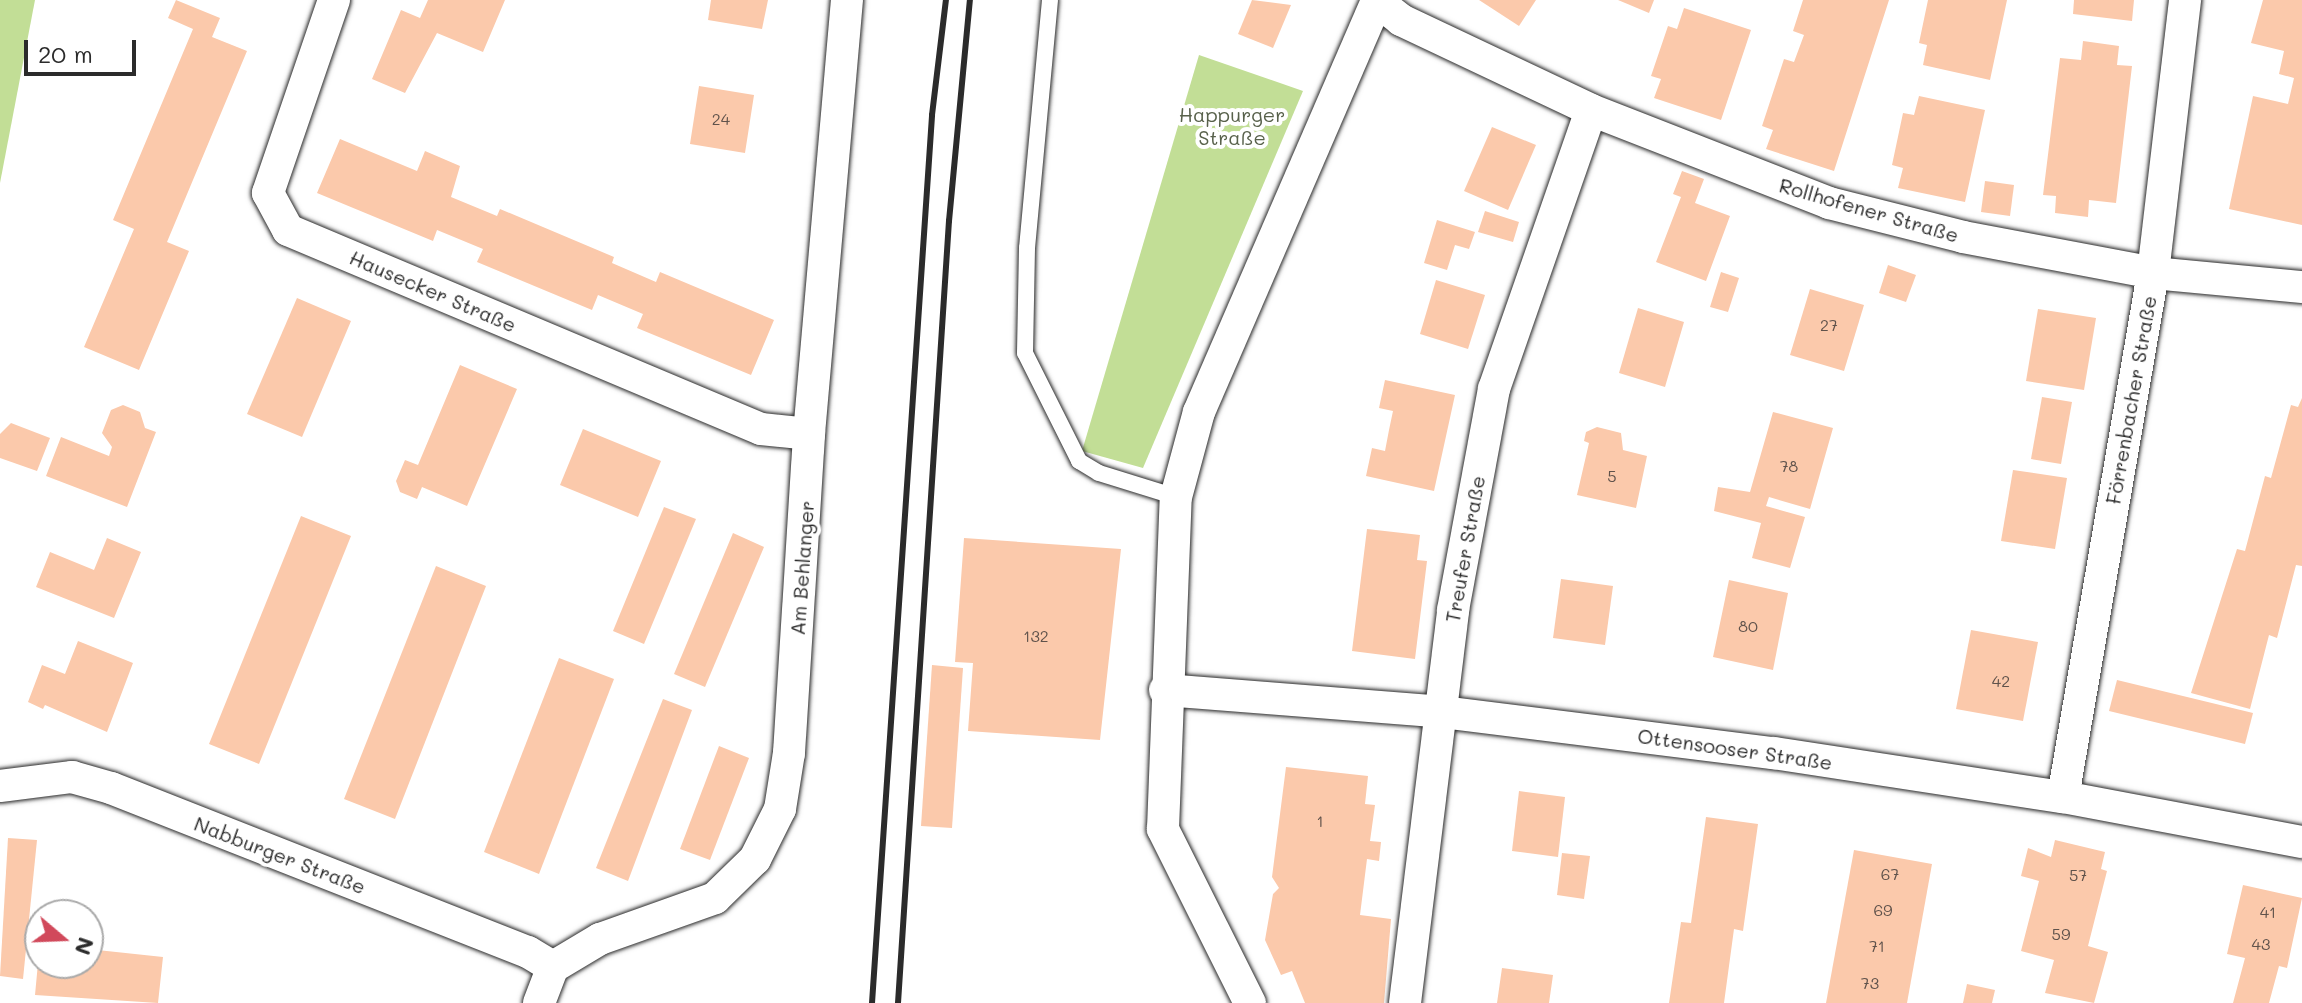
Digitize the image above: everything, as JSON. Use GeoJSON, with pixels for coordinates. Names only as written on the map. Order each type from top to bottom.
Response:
{"type":"FeatureCollection","features":[{"type":"Feature","properties":{"kind":"street","name":"Hausecker Straße"},"geometry":{"type":"LineString","coordinates":[[334,0],[268,193],[288,230],[761,429],[809,434]]}},
{"type":"Feature","properties":{"kind":"street","name":"Am Behlanger"},"geometry":{"type":"LineString","coordinates":[[553,967],[600,939],[715,898],[755,859],[780,809],[790,738],[809,434],[847,0]]}},
{"type":"Feature","properties":{"kind":"street"},"geometry":{"type":"LineString","coordinates":[[1250,1003],[1163,829],[1165,690],[1176,497],[1199,412],[1377,0]]}},
{"type":"Feature","properties":{"kind":"street","name":"Rollhofener Straße"},"geometry":{"type":"LineString","coordinates":[[1377,0],[1401,20],[1591,110],[1838,205],[1963,237],[2153,273],[2302,287]]}},
{"type":"Feature","properties":{"kind":"street","name":"Förrenbacher Straße"},"geometry":{"type":"LineString","coordinates":[[2063,797],[2153,273],[2185,0]]}},
{"type":"Feature","properties":{"kind":"street","name":"Treufer Straße"},"geometry":{"type":"LineString","coordinates":[[1405,1003],[1443,712],[1453,610],[1494,389],[1591,110]]}},
{"type":"Feature","properties":{"kind":"street","name":"Ottensooser Straße"},"geometry":{"type":"LineString","coordinates":[[1165,690],[1443,712],[1774,753],[2063,797],[2302,842]]}},
{"type":"Feature","properties":{"kind":"street","name":"Nabburger Straße"},"geometry":{"type":"LineString","coordinates":[[0,786],[72,777],[111,788],[528,952],[553,967]]}},
{"type":"Feature","properties":{"kind":"street"},"geometry":{"type":"LineString","coordinates":[[539,1003],[553,967]]}},
{"type":"Feature","properties":{"kind":"lane"},"geometry":{"type":"LineString","coordinates":[[1050,0],[1027,248],[1025,353],[1079,461],[1099,473],[1176,497]]}},
{"type":"Feature","properties":{"kind":"green space"},"geometry":{"type":"Polygon","coordinates":[[[0,0],[35,0],[0,183],[0,0]]]}},
{"type":"Feature","properties":{"kind":"green space","name":"Happurger Straße"},"geometry":{"type":"Polygon","coordinates":[[[1199,55],[1303,91],[1143,468],[1082,451],[1199,55]]]}},
{"type":"Feature","properties":{"kind":"building"},"geometry":{"type":"Polygon","coordinates":[[[176,0],[220,18],[212,37],[247,51],[167,242],[189,251],[139,370],[84,347],[134,229],[113,220],[193,29],[168,18],[176,0]]]}},
{"type":"Feature","properties":{"kind":"building"},"geometry":{"type":"Polygon","coordinates":[[[428,0],[505,0],[483,52],[437,33],[405,93],[372,79],[401,10],[420,18],[428,0]]]}},
{"type":"Feature","properties":{"kind":"building"},"geometry":{"type":"Polygon","coordinates":[[[711,0],[768,0],[762,29],[708,20],[711,0]]]}},
{"type":"Feature","properties":{"kind":"building"},"geometry":{"type":"Polygon","coordinates":[[[1252,0],[1291,5],[1273,48],[1238,34],[1252,0]]]}},
{"type":"Feature","properties":{"kind":"building"},"geometry":{"type":"Polygon","coordinates":[[[1479,0],[1536,0],[1519,26],[1479,0]]]}},
{"type":"Feature","properties":{"kind":"building"},"geometry":{"type":"Polygon","coordinates":[[[1618,0],[1654,0],[1649,13],[1618,0]]]}},
{"type":"Feature","properties":{"kind":"building"},"geometry":{"type":"Polygon","coordinates":[[[1803,0],[1889,0],[1834,171],[1766,149],[1773,130],[1762,126],[1784,59],[1794,62],[1804,35],[1793,31],[1803,0]]]}},
{"type":"Feature","properties":{"kind":"building"},"geometry":{"type":"Polygon","coordinates":[[[1928,0],[2007,0],[1990,80],[1923,65],[1927,45],[1919,43],[1928,0]]]}},
{"type":"Feature","properties":{"kind":"building"},"geometry":{"type":"Polygon","coordinates":[[[2074,0],[2134,0],[2132,21],[2073,14],[2074,0]]]}},
{"type":"Feature","properties":{"kind":"building"},"geometry":{"type":"Polygon","coordinates":[[[2263,0],[2302,0],[2302,225],[2229,209],[2253,96],[2288,104],[2294,78],[2279,74],[2284,51],[2251,43],[2263,0]]]}},
{"type":"Feature","properties":{"kind":"building"},"geometry":{"type":"Polygon","coordinates":[[[1684,8],[1751,30],[1721,120],[1654,98],[1661,79],[1651,76],[1668,26],[1677,29],[1684,8]]]}},
{"type":"Feature","properties":{"kind":"building"},"geometry":{"type":"Polygon","coordinates":[[[2083,41],[2119,46],[2117,65],[2132,66],[2116,203],[2089,200],[2088,217],[2055,213],[2056,196],[2043,195],[2060,58],[2081,60],[2083,41]]]}},
{"type":"Feature","properties":{"kind":"building"},"geometry":{"type":"Polygon","coordinates":[[[699,86],[754,95],[745,153],[690,144],[699,86]]]}},
{"type":"Feature","properties":{"kind":"building"},"geometry":{"type":"Polygon","coordinates":[[[1919,96],[1985,110],[1965,202],[1898,188],[1903,168],[1892,165],[1903,113],[1914,115],[1919,96]]]}},
{"type":"Feature","properties":{"kind":"building"},"geometry":{"type":"Polygon","coordinates":[[[1492,127],[1536,145],[1508,210],[1464,191],[1492,127]]]}},
{"type":"Feature","properties":{"kind":"building"},"geometry":{"type":"Polygon","coordinates":[[[340,139],[417,171],[425,151],[460,166],[451,197],[497,216],[500,209],[614,257],[612,263],[656,282],[660,272],[774,320],[751,375],[637,328],[643,314],[598,295],[592,310],[477,262],[483,249],[437,230],[433,241],[317,193],[340,139]]]}},
{"type":"Feature","properties":{"kind":"building"},"geometry":{"type":"Polygon","coordinates":[[[1682,171],[1704,179],[1695,203],[1730,216],[1706,281],[1656,262],[1681,197],[1673,194],[1682,171]]]}},
{"type":"Feature","properties":{"kind":"building"},"geometry":{"type":"Polygon","coordinates":[[[1985,181],[2014,185],[2010,216],[1981,212],[1985,181]]]}},
{"type":"Feature","properties":{"kind":"building"},"geometry":{"type":"Polygon","coordinates":[[[1485,211],[1519,222],[1513,242],[1478,232],[1485,211]]]}},
{"type":"Feature","properties":{"kind":"building"},"geometry":{"type":"Polygon","coordinates":[[[1437,220],[1475,232],[1469,249],[1455,245],[1447,270],[1424,263],[1437,220]]]}},
{"type":"Feature","properties":{"kind":"building"},"geometry":{"type":"Polygon","coordinates":[[[1888,265],[1916,275],[1906,302],[1879,293],[1888,265]]]}},
{"type":"Feature","properties":{"kind":"building"},"geometry":{"type":"Polygon","coordinates":[[[1721,272],[1739,278],[1728,312],[1710,307],[1721,272]]]}},
{"type":"Feature","properties":{"kind":"building"},"geometry":{"type":"Polygon","coordinates":[[[1436,280],[1485,295],[1468,349],[1420,334],[1436,280]]]}},
{"type":"Feature","properties":{"kind":"building"},"geometry":{"type":"Polygon","coordinates":[[[1810,289],[1864,305],[1844,371],[1790,355],[1810,289]]]}},
{"type":"Feature","properties":{"kind":"building"},"geometry":{"type":"Polygon","coordinates":[[[297,298],[351,321],[302,437],[247,414],[297,298]]]}},
{"type":"Feature","properties":{"kind":"building"},"geometry":{"type":"Polygon","coordinates":[[[1638,308],[1684,322],[1665,387],[1619,373],[1638,308]]]}},
{"type":"Feature","properties":{"kind":"building"},"geometry":{"type":"Polygon","coordinates":[[[2038,309],[2096,318],[2084,390],[2026,381],[2038,309]]]}},
{"type":"Feature","properties":{"kind":"building"},"geometry":{"type":"Polygon","coordinates":[[[460,365],[517,389],[467,506],[422,487],[417,499],[400,492],[396,481],[405,460],[418,465],[460,365]]]}},
{"type":"Feature","properties":{"kind":"building"},"geometry":{"type":"Polygon","coordinates":[[[1385,380],[1455,395],[1434,491],[1366,476],[1372,448],[1385,451],[1393,411],[1379,408],[1385,380]]]}},
{"type":"Feature","properties":{"kind":"building"},"geometry":{"type":"Polygon","coordinates":[[[2042,397],[2072,402],[2061,464],[2031,459],[2042,397]]]}},
{"type":"Feature","properties":{"kind":"building"},"geometry":{"type":"Polygon","coordinates":[[[2302,398],[2302,566],[2296,565],[2277,638],[2269,635],[2250,709],[2191,693],[2237,549],[2245,551],[2265,476],[2271,478],[2291,405],[2298,407],[2302,398]]]}},
{"type":"Feature","properties":{"kind":"building"},"geometry":{"type":"Polygon","coordinates":[[[123,405],[140,412],[145,428],[156,432],[127,507],[46,476],[61,437],[109,456],[112,447],[102,433],[111,410],[123,405]]]}},
{"type":"Feature","properties":{"kind":"building"},"geometry":{"type":"Polygon","coordinates":[[[1773,412],[1833,428],[1810,509],[1769,497],[1766,506],[1805,517],[1790,568],[1752,558],[1761,523],[1714,511],[1718,487],[1750,492],[1773,412]]]}},
{"type":"Feature","properties":{"kind":"building"},"geometry":{"type":"Polygon","coordinates":[[[11,423],[50,438],[37,471],[0,458],[0,434],[11,423]]]}},
{"type":"Feature","properties":{"kind":"building"},"geometry":{"type":"Polygon","coordinates":[[[1597,427],[1621,433],[1623,450],[1647,456],[1636,508],[1577,495],[1589,443],[1584,441],[1586,432],[1597,427]]]}},
{"type":"Feature","properties":{"kind":"building"},"geometry":{"type":"Polygon","coordinates":[[[583,429],[661,461],[638,517],[560,485],[583,429]]]}},
{"type":"Feature","properties":{"kind":"building"},"geometry":{"type":"Polygon","coordinates":[[[2013,470],[2067,478],[2055,549],[2001,541],[2013,470]]]}},
{"type":"Feature","properties":{"kind":"building"},"geometry":{"type":"Polygon","coordinates":[[[664,507],[696,519],[644,644],[613,631],[664,507]]]}},
{"type":"Feature","properties":{"kind":"building"},"geometry":{"type":"Polygon","coordinates":[[[301,516],[351,536],[259,764],[209,744],[301,516]]]}},
{"type":"Feature","properties":{"kind":"building"},"geometry":{"type":"Polygon","coordinates":[[[1367,529],[1420,535],[1417,560],[1427,561],[1415,659],[1352,651],[1367,529]]]}},
{"type":"Feature","properties":{"kind":"building"},"geometry":{"type":"Polygon","coordinates":[[[733,533],[764,547],[705,687],[674,674],[733,533]]]}},
{"type":"Feature","properties":{"kind":"building"},"geometry":{"type":"Polygon","coordinates":[[[107,538],[141,552],[114,618],[36,587],[50,552],[94,570],[107,538]]]}},
{"type":"Feature","properties":{"kind":"building"},"geometry":{"type":"Polygon","coordinates":[[[964,538],[1121,549],[1100,740],[968,731],[973,663],[955,662],[964,538]]]}},
{"type":"Feature","properties":{"kind":"building"},"geometry":{"type":"Polygon","coordinates":[[[436,566],[486,586],[395,819],[344,799],[436,566]]]}},
{"type":"Feature","properties":{"kind":"building"},"geometry":{"type":"Polygon","coordinates":[[[1561,579],[1613,586],[1605,645],[1553,638],[1561,579]]]}},
{"type":"Feature","properties":{"kind":"building"},"geometry":{"type":"Polygon","coordinates":[[[1729,580],[1788,593],[1773,670],[1713,657],[1729,580]]]}},
{"type":"Feature","properties":{"kind":"building"},"geometry":{"type":"Polygon","coordinates":[[[1971,630],[2038,642],[2023,721],[1956,709],[1971,630]]]}},
{"type":"Feature","properties":{"kind":"building"},"geometry":{"type":"Polygon","coordinates":[[[78,641],[133,663],[107,732],[45,705],[43,709],[28,702],[42,665],[65,674],[78,641]]]}},
{"type":"Feature","properties":{"kind":"building"},"geometry":{"type":"Polygon","coordinates":[[[559,658],[614,679],[539,874],[484,852],[559,658]]]}},
{"type":"Feature","properties":{"kind":"building"},"geometry":{"type":"Polygon","coordinates":[[[932,665],[963,668],[952,828],[921,826],[932,665]]]}},
{"type":"Feature","properties":{"kind":"building"},"geometry":{"type":"Polygon","coordinates":[[[2117,680],[2253,713],[2245,744],[2109,711],[2117,680]]]}},
{"type":"Feature","properties":{"kind":"building"},"geometry":{"type":"Polygon","coordinates":[[[663,699],[692,710],[628,881],[596,868],[663,699]]]}},
{"type":"Feature","properties":{"kind":"building"},"geometry":{"type":"Polygon","coordinates":[[[719,746],[749,758],[710,860],[680,849],[719,746]]]}},
{"type":"Feature","properties":{"kind":"building"},"geometry":{"type":"Polygon","coordinates":[[[1286,767],[1368,776],[1365,804],[1375,805],[1370,841],[1381,842],[1379,861],[1367,859],[1360,915],[1391,919],[1384,1003],[1305,1003],[1292,971],[1281,975],[1265,940],[1273,894],[1279,888],[1272,877],[1286,767]]]}},
{"type":"Feature","properties":{"kind":"building"},"geometry":{"type":"Polygon","coordinates":[[[1519,791],[1565,797],[1558,857],[1512,851],[1519,791]]]}},
{"type":"Feature","properties":{"kind":"building"},"geometry":{"type":"Polygon","coordinates":[[[1706,817],[1758,824],[1743,931],[1734,929],[1724,1003],[1669,1003],[1681,922],[1691,923],[1706,817]]]}},
{"type":"Feature","properties":{"kind":"building"},"geometry":{"type":"Polygon","coordinates":[[[8,838],[37,840],[31,899],[24,899],[23,979],[0,976],[8,838]]]}},
{"type":"Feature","properties":{"kind":"building"},"geometry":{"type":"Polygon","coordinates":[[[2055,840],[2105,852],[2101,869],[2107,871],[2088,946],[2108,952],[2094,1003],[2045,993],[2054,960],[2021,951],[2039,881],[2021,876],[2028,848],[2051,857],[2055,840]]]}},
{"type":"Feature","properties":{"kind":"building"},"geometry":{"type":"Polygon","coordinates":[[[1854,850],[1932,864],[1907,1003],[1826,1003],[1854,850]]]}},
{"type":"Feature","properties":{"kind":"building"},"geometry":{"type":"Polygon","coordinates":[[[1562,853],[1590,856],[1584,899],[1557,895],[1562,853]]]}},
{"type":"Feature","properties":{"kind":"building"},"geometry":{"type":"Polygon","coordinates":[[[2243,885],[2302,898],[2287,968],[2279,966],[2269,1003],[2233,1003],[2245,958],[2227,954],[2243,885]]]}},
{"type":"Feature","properties":{"kind":"building"},"geometry":{"type":"Polygon","coordinates":[[[104,951],[163,957],[158,1003],[35,995],[36,979],[104,979],[104,951]]]}},
{"type":"Feature","properties":{"kind":"building"},"geometry":{"type":"Polygon","coordinates":[[[1502,968],[1553,975],[1549,1003],[1497,1003],[1502,968]]]}},
{"type":"Feature","properties":{"kind":"building"},"geometry":{"type":"Polygon","coordinates":[[[1967,984],[1995,990],[1992,1003],[1963,1003],[1967,984]]]}},
{"type":"Feature","properties":{"kind":"railway"},"geometry":{"type":"LineString","coordinates":[[872,1003],[932,115],[946,0]]}},
{"type":"Feature","properties":{"kind":"railway"},"geometry":{"type":"LineString","coordinates":[[898,1003],[949,221],[970,0]]}}]}
